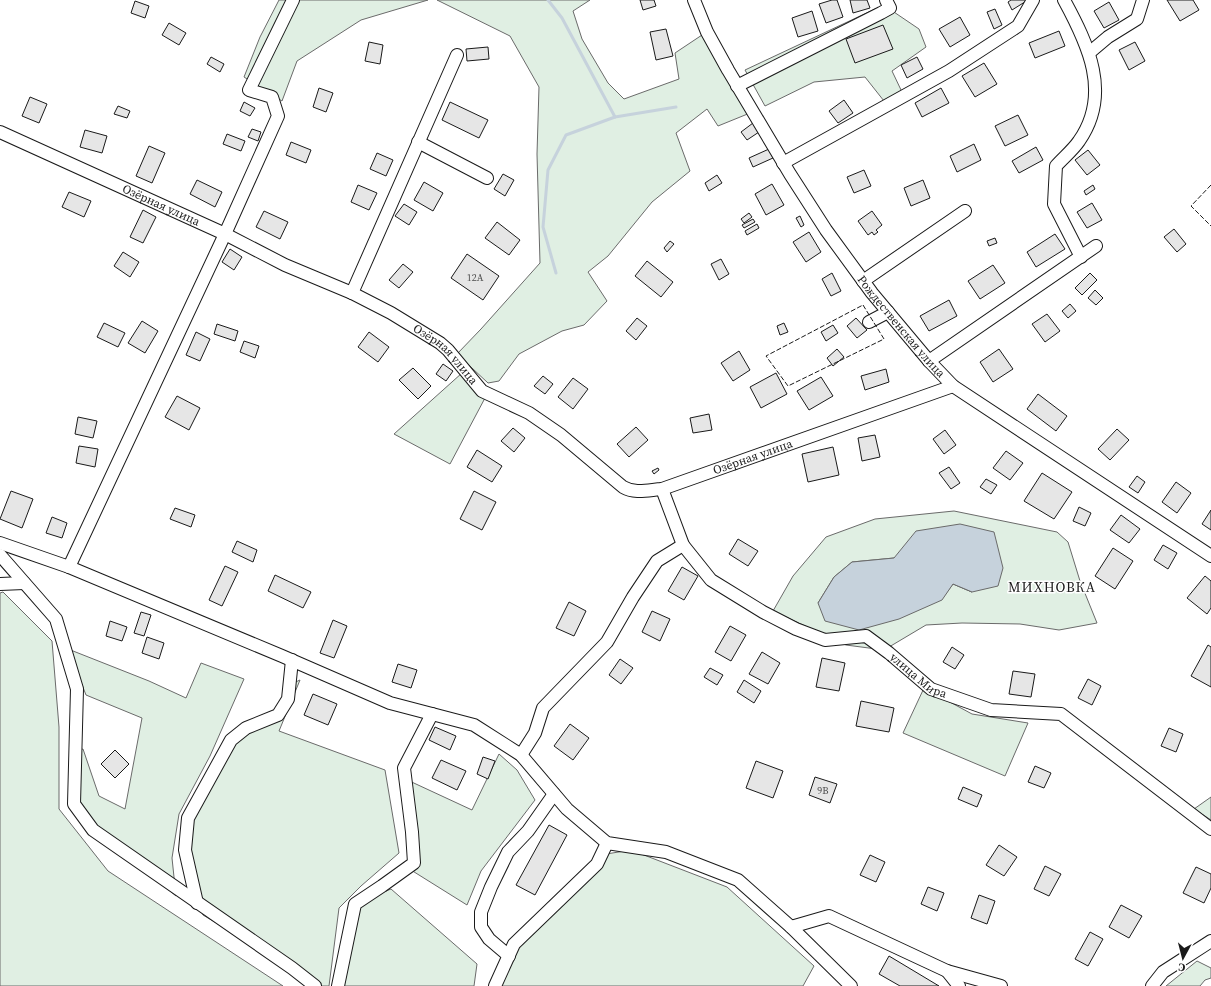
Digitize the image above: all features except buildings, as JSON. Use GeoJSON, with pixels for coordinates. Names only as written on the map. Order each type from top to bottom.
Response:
{"type":"FeatureCollection","features":[{"type":"Feature","properties":{"kind":"street"},"geometry":{"type":"LineString","coordinates":[[69,567],[225,234],[278,116],[272,97],[249,90],[293,0]]}},
{"type":"Feature","properties":{"kind":"street","name":"Рождественская улица"},"geometry":{"type":"LineString","coordinates":[[694,0],[707,32],[737,86],[783,163],[826,230],[863,281],[929,361],[953,386],[1211,556]]}},
{"type":"Feature","properties":{"kind":"street"},"geometry":{"type":"LineString","coordinates":[[737,86],[890,8],[886,0]]}},
{"type":"Feature","properties":{"kind":"street"},"geometry":{"type":"LineString","coordinates":[[783,163],[949,71],[1018,26],[1034,0]]}},
{"type":"Feature","properties":{"kind":"street"},"geometry":{"type":"LineString","coordinates":[[1064,0],[1078,26],[1091,60],[1096,88],[1092,116],[1079,141],[1056,166],[1055,173],[1054,204],[1081,257]]}},
{"type":"Feature","properties":{"kind":"street"},"geometry":{"type":"LineString","coordinates":[[1088,53],[1137,19],[1143,0]]}},
{"type":"Feature","properties":{"kind":"street"},"geometry":{"type":"LineString","coordinates":[[352,294],[457,55]]}},
{"type":"Feature","properties":{"kind":"street","name":"Озёрная улица"},"geometry":{"type":"LineString","coordinates":[[0,132],[225,234],[285,265],[352,294],[391,313],[434,338],[448,350],[482,391],[529,413],[561,435],[623,487],[631,491],[638,492],[662,489],[953,386]]}},
{"type":"Feature","properties":{"kind":"street"},"geometry":{"type":"LineString","coordinates":[[418,142],[487,178]]}},
{"type":"Feature","properties":{"kind":"street"},"geometry":{"type":"LineString","coordinates":[[863,281],[965,211]]}},
{"type":"Feature","properties":{"kind":"street"},"geometry":{"type":"LineString","coordinates":[[929,361],[1096,246]]}},
{"type":"Feature","properties":{"kind":"street"},"geometry":{"type":"LineString","coordinates":[[869,322],[888,312]]}},
{"type":"Feature","properties":{"kind":"street","name":"улица Мира"},"geometry":{"type":"LineString","coordinates":[[662,489],[683,545],[711,580],[764,612],[796,629],[825,640],[866,636],[889,653],[931,690],[992,710],[1060,714],[1211,829]]}},
{"type":"Feature","properties":{"kind":"street"},"geometry":{"type":"LineString","coordinates":[[0,543],[69,567],[292,660],[390,703],[474,725],[520,755],[567,809],[608,843],[666,852],[738,880],[791,927],[851,986]]}},
{"type":"Feature","properties":{"kind":"street"},"geometry":{"type":"LineString","coordinates":[[520,755],[535,733],[543,708],[607,642],[633,596],[657,561],[683,545]]}},
{"type":"Feature","properties":{"kind":"street"},"geometry":{"type":"LineString","coordinates":[[0,555],[56,619],[76,688],[74,804],[93,830],[292,968],[315,986]]}},
{"type":"Feature","properties":{"kind":"street"},"geometry":{"type":"LineString","coordinates":[[0,584],[24,583]]}},
{"type":"Feature","properties":{"kind":"street"},"geometry":{"type":"LineString","coordinates":[[197,903],[185,850],[188,818],[231,740],[246,728],[278,715],[288,699],[292,660]]}},
{"type":"Feature","properties":{"kind":"street"},"geometry":{"type":"LineString","coordinates":[[338,986],[355,904],[414,863],[412,832],[404,768],[432,714]]}},
{"type":"Feature","properties":{"kind":"street"},"geometry":{"type":"LineString","coordinates":[[509,956],[489,939],[481,927],[481,912],[508,852],[528,831],[554,794]]}},
{"type":"Feature","properties":{"kind":"street"},"geometry":{"type":"LineString","coordinates":[[495,986],[514,944],[596,864],[608,843]]}},
{"type":"Feature","properties":{"kind":"street"},"geometry":{"type":"LineString","coordinates":[[791,927],[828,916],[947,971],[1001,986]]}},
{"type":"Feature","properties":{"kind":"street"},"geometry":{"type":"LineString","coordinates":[[1152,986],[1163,972],[1211,941]]}},
{"type":"Feature","properties":{"kind":"street"},"geometry":{"type":"LineString","coordinates":[[947,971],[959,986]]}},
{"type":"Feature","properties":{"kind":"green space"},"geometry":{"type":"Polygon","coordinates":[[[279,0],[428,0],[361,20],[297,61],[282,101],[244,77],[260,37],[279,0]]]}},
{"type":"Feature","properties":{"kind":"green space"},"geometry":{"type":"Polygon","coordinates":[[[437,0],[590,0],[573,11],[582,39],[608,83],[624,99],[679,79],[675,53],[702,35],[750,113],[718,126],[707,109],[676,133],[690,171],[652,202],[608,256],[588,272],[607,301],[584,325],[562,331],[519,354],[499,381],[488,383],[457,354],[540,263],[537,154],[539,87],[510,36],[437,0]]]}},
{"type":"Feature","properties":{"kind":"green space"},"geometry":{"type":"Polygon","coordinates":[[[888,8],[919,29],[926,47],[892,71],[902,92],[884,101],[865,77],[814,82],[765,106],[745,70],[875,9],[888,8]]]}},
{"type":"Feature","properties":{"kind":"green space"},"geometry":{"type":"Polygon","coordinates":[[[462,373],[485,398],[450,464],[394,434],[462,373]]]}},
{"type":"Feature","properties":{"kind":"green space"},"geometry":{"type":"Polygon","coordinates":[[[954,511],[1057,532],[1068,542],[1080,581],[1097,623],[1059,630],[1020,624],[962,623],[926,625],[884,650],[846,645],[773,611],[793,576],[826,537],[875,519],[954,511]],[[894,558],[852,562],[834,577],[818,603],[941,600],[953,584],[972,592],[894,558]]]}},
{"type":"Feature","properties":{"kind":"green space"},"geometry":{"type":"Polygon","coordinates":[[[3,592],[52,641],[59,727],[59,809],[108,871],[283,986],[0,986],[0,593],[3,592]]]}},
{"type":"Feature","properties":{"kind":"green space"},"geometry":{"type":"Polygon","coordinates":[[[68,649],[149,681],[186,698],[201,663],[244,679],[210,756],[179,814],[172,858],[176,896],[80,816],[69,782],[74,751],[83,749],[99,796],[125,809],[142,718],[86,695],[68,649]]]}},
{"type":"Feature","properties":{"kind":"green space"},"geometry":{"type":"Polygon","coordinates":[[[300,680],[279,731],[385,770],[399,853],[361,886],[339,908],[329,986],[322,986],[203,915],[183,868],[189,816],[227,740],[270,722],[289,685],[300,680]]]}},
{"type":"Feature","properties":{"kind":"green space"},"geometry":{"type":"Polygon","coordinates":[[[924,688],[972,714],[1028,723],[1005,776],[903,733],[924,688]]]}},
{"type":"Feature","properties":{"kind":"green space"},"geometry":{"type":"Polygon","coordinates":[[[499,754],[517,770],[535,800],[481,871],[467,905],[411,870],[403,778],[472,810],[499,754]]]}},
{"type":"Feature","properties":{"kind":"green space"},"geometry":{"type":"Polygon","coordinates":[[[1211,797],[1211,820],[1194,809],[1211,797]]]}},
{"type":"Feature","properties":{"kind":"green space"},"geometry":{"type":"Polygon","coordinates":[[[631,850],[727,887],[814,966],[803,986],[497,986],[512,954],[550,918],[600,855],[631,850]]]}},
{"type":"Feature","properties":{"kind":"green space"},"geometry":{"type":"Polygon","coordinates":[[[391,889],[477,964],[474,986],[339,986],[361,901],[391,889]]]}},
{"type":"Feature","properties":{"kind":"green space"},"geometry":{"type":"Polygon","coordinates":[[[1197,961],[1211,968],[1211,978],[1205,980],[1200,986],[1166,986],[1197,961]]]}},
{"type":"Feature","properties":{"kind":"shaded area"},"geometry":{"type":"Polygon","coordinates":[[[960,524],[994,532],[1003,568],[998,586],[972,592],[953,584],[942,600],[899,619],[859,630],[825,621],[818,603],[834,577],[852,562],[894,558],[916,531],[960,524]]]}},
{"type":"Feature","properties":{"kind":"waterway"},"geometry":{"type":"LineString","coordinates":[[548,0],[562,18],[615,117],[676,107]]}},
{"type":"Feature","properties":{"kind":"waterway"},"geometry":{"type":"LineString","coordinates":[[556,273],[543,227],[548,170],[566,135],[615,117]]}},
{"type":"Feature","properties":{"kind":"fence"},"geometry":{"type":"LineString","coordinates":[[1211,185],[1191,206],[1211,226]]}},
{"type":"Feature","properties":{"kind":"fence"},"geometry":{"type":"LineString","coordinates":[[863,305],[884,339],[788,386],[766,356],[863,305]]}},
{"type":"Feature","properties":{"kind":"district","name":"МИХНОВКА"},"geometry":{"type":"Point","coordinates":[1052,587]}}]}
